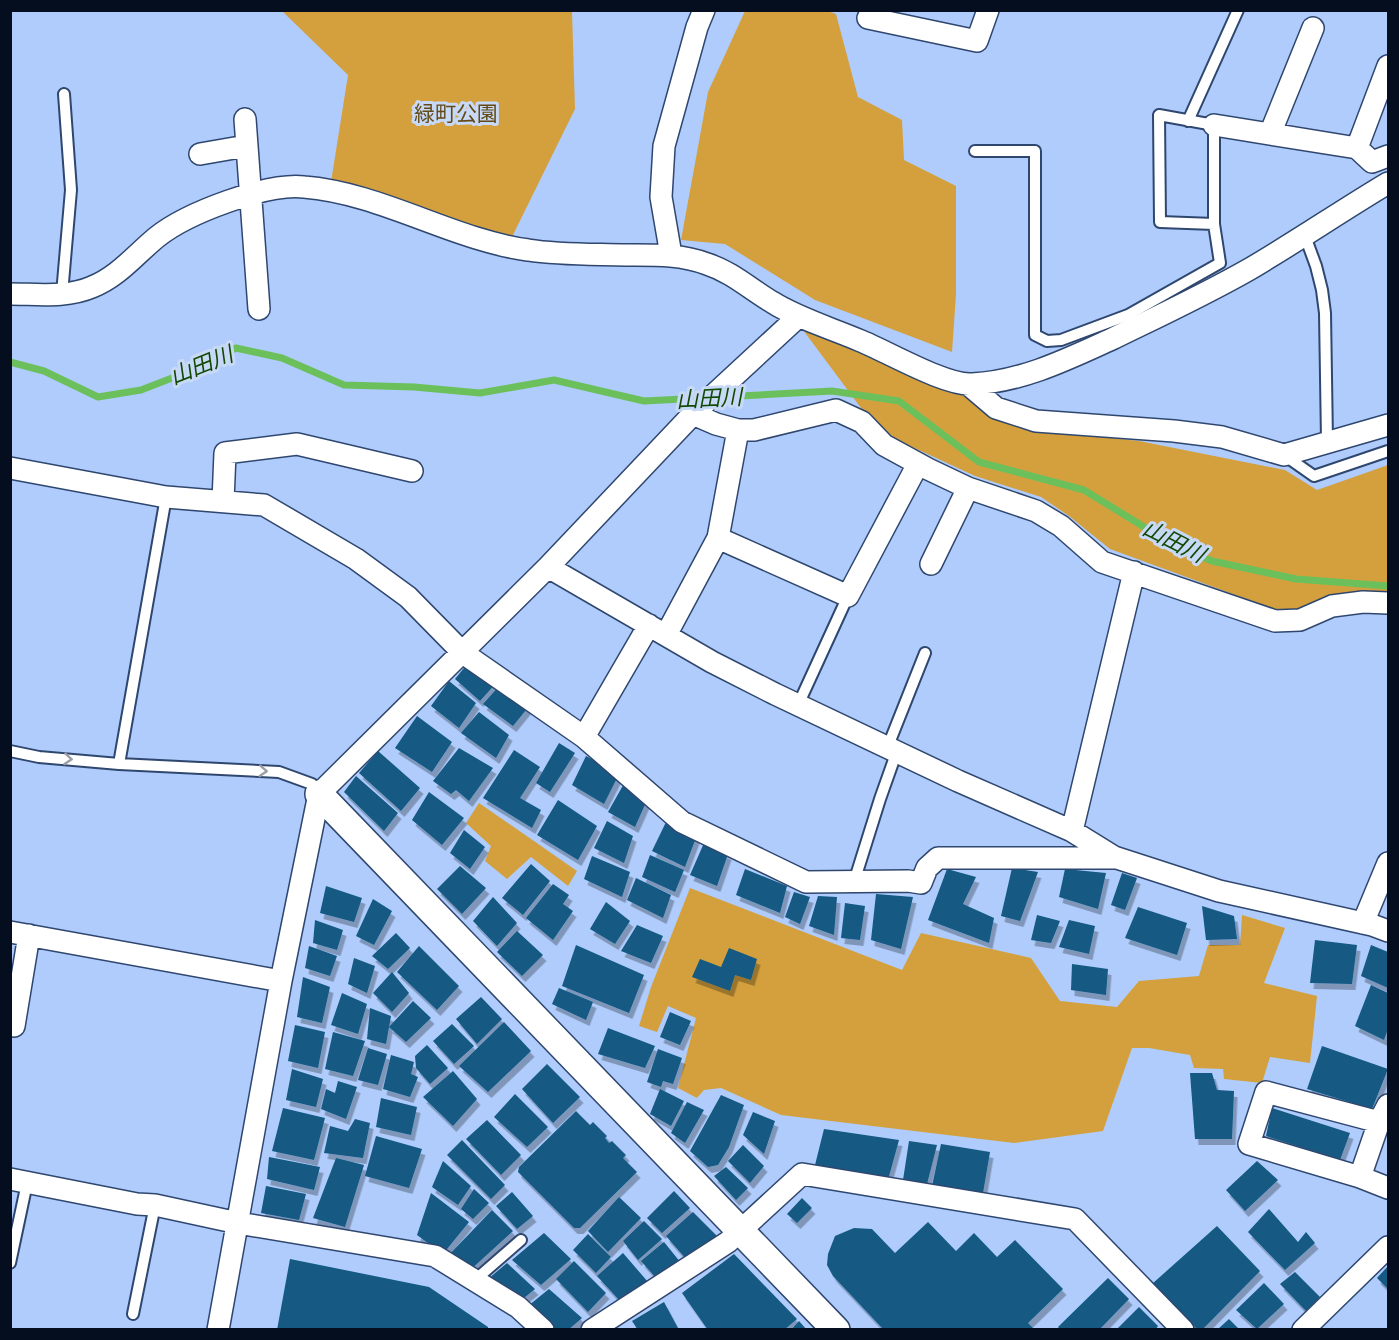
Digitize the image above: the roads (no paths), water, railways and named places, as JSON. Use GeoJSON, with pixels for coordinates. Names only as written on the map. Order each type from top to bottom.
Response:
{"type":"FeatureCollection","features":[{"type":"Feature","properties":{"kind":"street"},"geometry":{"type":"LineString","coordinates":[[671,255],[661,197],[664,146],[697,27],[704,10]]}},
{"type":"Feature","properties":{"kind":"street"},"geometry":{"type":"LineString","coordinates":[[868,18],[977,41],[988,10]]}},
{"type":"Feature","properties":{"kind":"street"},"geometry":{"type":"LineString","coordinates":[[1270,134],[1313,28]]}},
{"type":"Feature","properties":{"kind":"street"},"geometry":{"type":"LineString","coordinates":[[1357,148],[1389,66]]}},
{"type":"Feature","properties":{"kind":"street"},"geometry":{"type":"LineString","coordinates":[[244,119],[252,194],[259,309]]}},
{"type":"Feature","properties":{"kind":"street"},"geometry":{"type":"LineString","coordinates":[[1214,125],[1357,148],[1372,162],[1389,156]]}},
{"type":"Feature","properties":{"kind":"street"},"geometry":{"type":"LineString","coordinates":[[200,154],[246,146]]}},
{"type":"Feature","properties":{"kind":"street"},"geometry":{"type":"LineString","coordinates":[[10,294],[62,294],[93,287],[112,277],[161,234],[182,221],[252,194],[300,186],[339,192],[485,240],[525,250],[574,254],[671,255],[703,262],[720,268],[772,302],[800,316],[949,381],[969,385],[1032,373],[1131,322],[1238,275],[1389,183]]}},
{"type":"Feature","properties":{"kind":"street"},"geometry":{"type":"LineString","coordinates":[[219,1329],[281,981],[319,794],[548,567],[693,414],[800,316]]}},
{"type":"Feature","properties":{"kind":"street"},"geometry":{"type":"LineString","coordinates":[[969,385],[996,408],[1036,421],[1174,431],[1222,437],[1284,455],[1389,425]]}},
{"type":"Feature","properties":{"kind":"street"},"geometry":{"type":"LineString","coordinates":[[693,414],[738,430],[754,430],[836,410],[862,422],[884,446],[918,464],[968,488],[1036,511],[1061,525],[1102,562],[1275,621],[1300,620],[1332,606],[1363,602],[1389,603]]}},
{"type":"Feature","properties":{"kind":"street"},"geometry":{"type":"LineString","coordinates":[[584,737],[718,538],[738,430]]}},
{"type":"Feature","properties":{"kind":"street"},"geometry":{"type":"LineString","coordinates":[[223,501],[225,453],[297,444],[412,471]]}},
{"type":"Feature","properties":{"kind":"street"},"geometry":{"type":"LineString","coordinates":[[718,538],[848,596],[918,464]]}},
{"type":"Feature","properties":{"kind":"street"},"geometry":{"type":"LineString","coordinates":[[10,468],[166,497],[264,505],[356,559],[408,597],[463,653],[584,737],[682,822],[806,882],[908,881],[921,883],[927,868],[938,858],[1117,858]]}},
{"type":"Feature","properties":{"kind":"street"},"geometry":{"type":"LineString","coordinates":[[931,564],[968,488]]}},
{"type":"Feature","properties":{"kind":"street"},"geometry":{"type":"LineString","coordinates":[[548,567],[712,662],[958,781],[1072,831],[1117,858],[1219,891],[1363,923],[1389,931]]}},
{"type":"Feature","properties":{"kind":"street"},"geometry":{"type":"LineString","coordinates":[[1072,831],[1134,572]]}},
{"type":"Feature","properties":{"kind":"street"},"geometry":{"type":"LineString","coordinates":[[319,794],[836,1329]]}},
{"type":"Feature","properties":{"kind":"street"},"geometry":{"type":"LineString","coordinates":[[1363,923],[1389,863]]}},
{"type":"Feature","properties":{"kind":"street"},"geometry":{"type":"LineString","coordinates":[[14,1026],[20,933],[281,981]]}},
{"type":"Feature","properties":{"kind":"street"},"geometry":{"type":"LineString","coordinates":[[1360,1177],[1383,1113],[1266,1092],[1249,1144],[1389,1188]]}},
{"type":"Feature","properties":{"kind":"street"},"geometry":{"type":"LineString","coordinates":[[592,1329],[728,1242],[802,1174],[1075,1219],[1183,1329]]}},
{"type":"Feature","properties":{"kind":"street"},"geometry":{"type":"LineString","coordinates":[[19,1181],[137,1204],[155,1205],[238,1223],[435,1256],[518,1307],[543,1329]]}},
{"type":"Feature","properties":{"kind":"street"},"geometry":{"type":"LineString","coordinates":[[1303,1329],[1389,1247]]}},
{"type":"Feature","properties":{"kind":"lane"},"geometry":{"type":"LineString","coordinates":[[1188,121],[1238,10]]}},
{"type":"Feature","properties":{"kind":"lane"},"geometry":{"type":"LineString","coordinates":[[62,294],[71,190],[64,94]]}},
{"type":"Feature","properties":{"kind":"lane"},"geometry":{"type":"LineString","coordinates":[[975,152],[1035,151],[1035,335],[1047,342],[1131,322],[1220,263],[1214,224],[1214,125],[1158,115],[1160,222],[1214,224]]}},
{"type":"Feature","properties":{"kind":"lane"},"geometry":{"type":"LineString","coordinates":[[1305,236],[1316,266],[1325,313],[1327,441]]}},
{"type":"Feature","properties":{"kind":"lane"},"geometry":{"type":"LineString","coordinates":[[1284,455],[1314,476],[1389,451]]}},
{"type":"Feature","properties":{"kind":"lane"},"geometry":{"type":"LineString","coordinates":[[119,764],[166,497]]}},
{"type":"Feature","properties":{"kind":"lane"},"geometry":{"type":"LineString","coordinates":[[798,705],[848,596]]}},
{"type":"Feature","properties":{"kind":"lane"},"geometry":{"type":"LineString","coordinates":[[854,882],[893,749],[925,653]]}},
{"type":"Feature","properties":{"kind":"lane"},"geometry":{"type":"LineString","coordinates":[[10,751],[39,757],[119,764],[279,772],[312,784],[319,794]]}},
{"type":"Feature","properties":{"kind":"lane"},"geometry":{"type":"LineString","coordinates":[[10,1263],[19,1181]]}},
{"type":"Feature","properties":{"kind":"lane"},"geometry":{"type":"LineString","coordinates":[[133,1314],[155,1205]]}},
{"type":"Feature","properties":{"kind":"lane"},"geometry":{"type":"LineString","coordinates":[[475,1280],[522,1240]]}},
{"type":"Feature","properties":{"kind":"waterway","name":"山田川"},"geometry":{"type":"LineString","coordinates":[[10,362],[44,371],[98,397],[141,390],[190,371],[236,348],[282,358],[344,385],[414,387],[480,393],[554,380],[644,401],[703,398]]}},
{"type":"Feature","properties":{"kind":"waterway","name":"山田川"},"geometry":{"type":"LineString","coordinates":[[720,397],[832,391],[899,401],[979,462],[1084,490],[1175,546],[1212,561],[1296,579],[1388,586]]}},
{"type":"Feature","properties":{"kind":"park label","name":"緑町公園"},"geometry":{"type":"Point","coordinates":[456,114]}}]}
